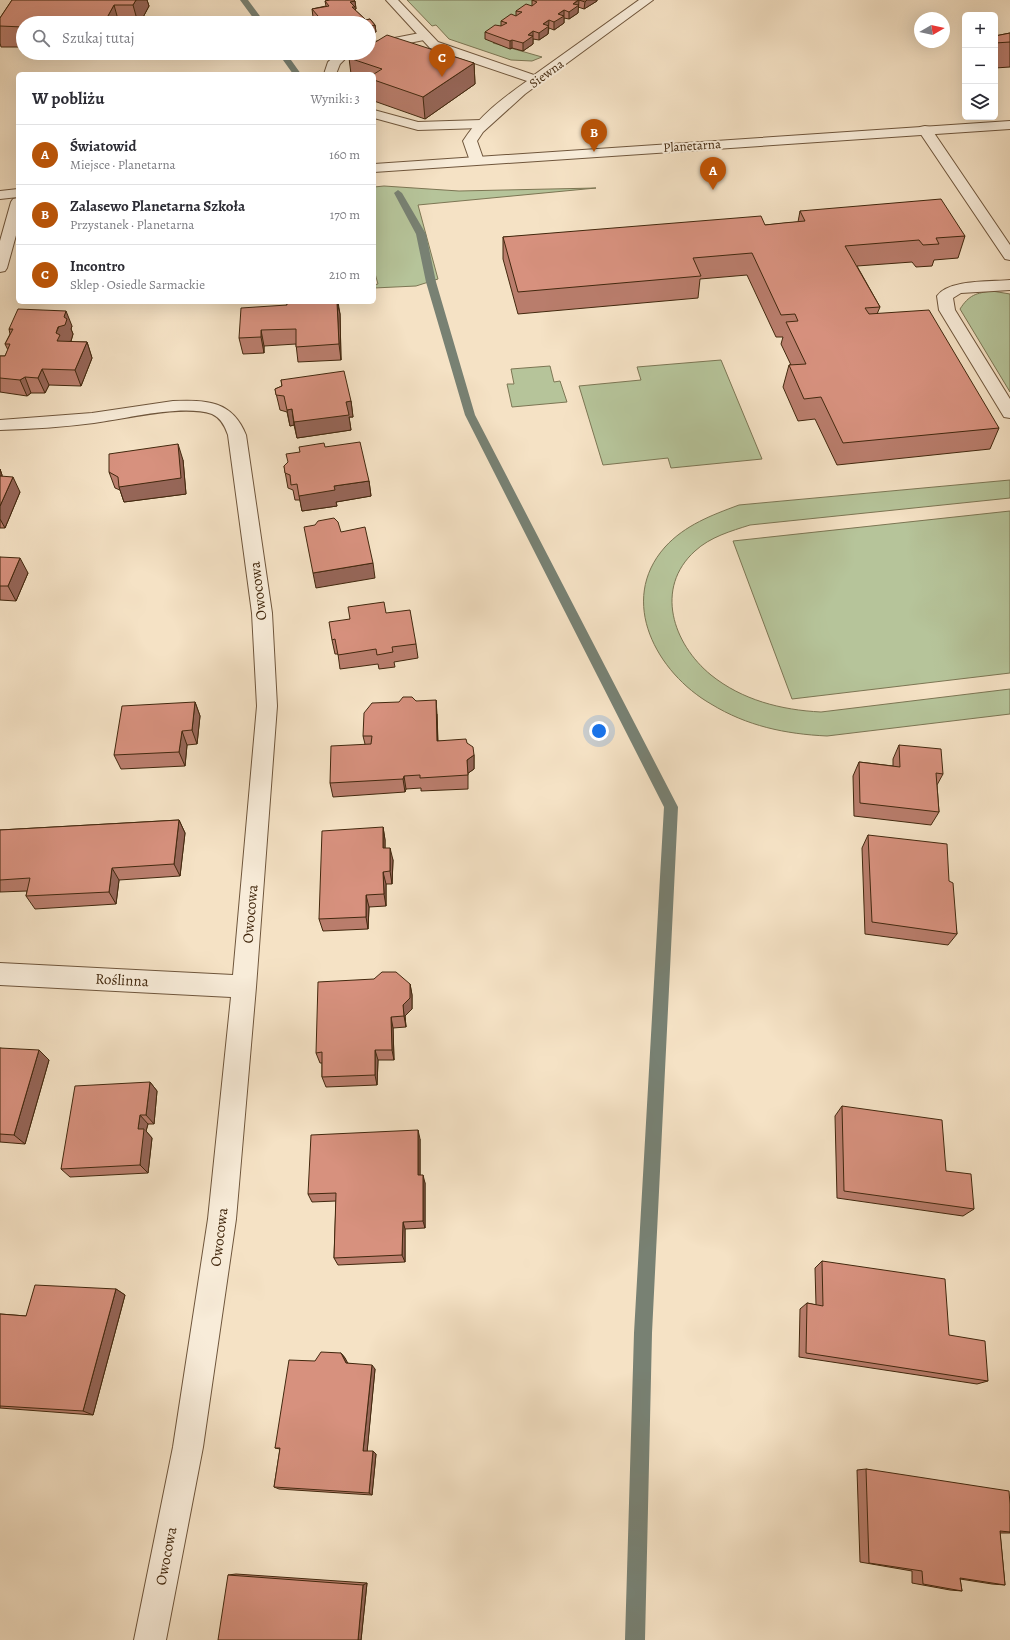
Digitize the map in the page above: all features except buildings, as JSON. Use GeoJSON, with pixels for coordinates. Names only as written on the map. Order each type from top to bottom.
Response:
{"type":"FeatureCollection","features":[{"type":"Feature","properties":{"kind":"street"},"geometry":{"type":"LineString","coordinates":[[392,0],[432,43],[441,48],[537,80]]}},
{"type":"Feature","properties":{"kind":"street","name":"Siewna"},"geometry":{"type":"LineString","coordinates":[[477,161],[470,141],[474,132],[481,124],[500,107],[647,0]]}},
{"type":"Feature","properties":{"kind":"street"},"geometry":{"type":"LineString","coordinates":[[376,46],[425,36]]}},
{"type":"Feature","properties":{"kind":"street"},"geometry":{"type":"LineString","coordinates":[[331,72],[334,62],[338,60]]}},
{"type":"Feature","properties":{"kind":"street"},"geometry":{"type":"LineString","coordinates":[[376,115],[418,126],[481,124]]}},
{"type":"Feature","properties":{"kind":"street","name":"Planetarna"},"geometry":{"type":"LineString","coordinates":[[376,168],[1010,124]]}},
{"type":"Feature","properties":{"kind":"street"},"geometry":{"type":"LineString","coordinates":[[925,130],[1010,256]]}},
{"type":"Feature","properties":{"kind":"street"},"geometry":{"type":"LineString","coordinates":[[0,195],[16,193]]}},
{"type":"Feature","properties":{"kind":"street"},"geometry":{"type":"LineString","coordinates":[[0,268],[16,209]]}},
{"type":"Feature","properties":{"kind":"street"},"geometry":{"type":"LineString","coordinates":[[1010,285],[957,289],[945,296],[947,310],[1010,413]]}},
{"type":"Feature","properties":{"kind":"street","name":"Owocowa"},"geometry":{"type":"LineString","coordinates":[[0,425],[90,418],[188,406],[217,410],[227,416],[233,424],[237,435],[262,613],[267,706],[244,987],[222,1219],[188,1447],[150,1640]]}},
{"type":"Feature","properties":{"kind":"street","name":"Roślinna"},"geometry":{"type":"LineString","coordinates":[[0,974],[244,987]]}},
{"type":"Feature","properties":{"kind":"green space"},"geometry":{"type":"Polygon","coordinates":[[[407,0],[552,0],[493,43],[542,57],[532,61],[511,60],[449,39],[436,25],[432,26],[407,0]]]}},
{"type":"Feature","properties":{"kind":"green space"},"geometry":{"type":"Polygon","coordinates":[[[384,186],[459,191],[596,188],[418,205],[438,279],[416,286],[376,288],[376,284],[378,284],[376,277],[376,187],[384,186]]]}},
{"type":"Feature","properties":{"kind":"green space"},"geometry":{"type":"Polygon","coordinates":[[[992,291],[1010,294],[1010,392],[960,309],[973,296],[992,291]]]}},
{"type":"Feature","properties":{"kind":"green space"},"geometry":{"type":"Polygon","coordinates":[[[721,360],[762,459],[671,468],[668,458],[603,465],[579,386],[641,380],[637,367],[721,360]]]}},
{"type":"Feature","properties":{"kind":"green space"},"geometry":{"type":"Polygon","coordinates":[[[550,366],[554,382],[560,381],[567,402],[512,407],[507,384],[514,384],[511,369],[550,366]]]}},
{"type":"Feature","properties":{"kind":"green space"},"geometry":{"type":"Polygon","coordinates":[[[1010,480],[1010,498],[750,525],[728,532],[701,546],[682,566],[675,582],[672,598],[673,615],[678,632],[687,648],[698,662],[723,684],[763,702],[791,709],[821,712],[1010,689],[1010,714],[827,736],[767,728],[725,712],[692,691],[674,674],[660,655],[650,634],[644,612],[644,590],[651,568],[665,547],[673,539],[690,527],[709,517],[739,505],[1010,480]]]}},
{"type":"Feature","properties":{"kind":"green space"},"geometry":{"type":"Polygon","coordinates":[[[1010,511],[1010,673],[792,699],[733,541],[1010,511]]]}},
{"type":"Feature","properties":{"kind":"waterway"},"geometry":{"type":"LineString","coordinates":[[244,0],[256,16]]}},
{"type":"Feature","properties":{"kind":"waterway"},"geometry":{"type":"LineString","coordinates":[[287,60],[296,72]]}},
{"type":"Feature","properties":{"kind":"waterway"},"geometry":{"type":"LineString","coordinates":[[398,193],[421,234],[431,282],[470,415],[671,807],[643,1333],[635,1640]]}},
{"type":"Feature","properties":{"kind":"place","name":"Incontro"},"geometry":{"type":"Point","coordinates":[442,77]}},
{"type":"Feature","properties":{"kind":"place","name":"Zalasewo Planetarna Szkoła"},"geometry":{"type":"Point","coordinates":[594,152]}},
{"type":"Feature","properties":{"kind":"place","name":"Światowid"},"geometry":{"type":"Point","coordinates":[713,190]}}]}
